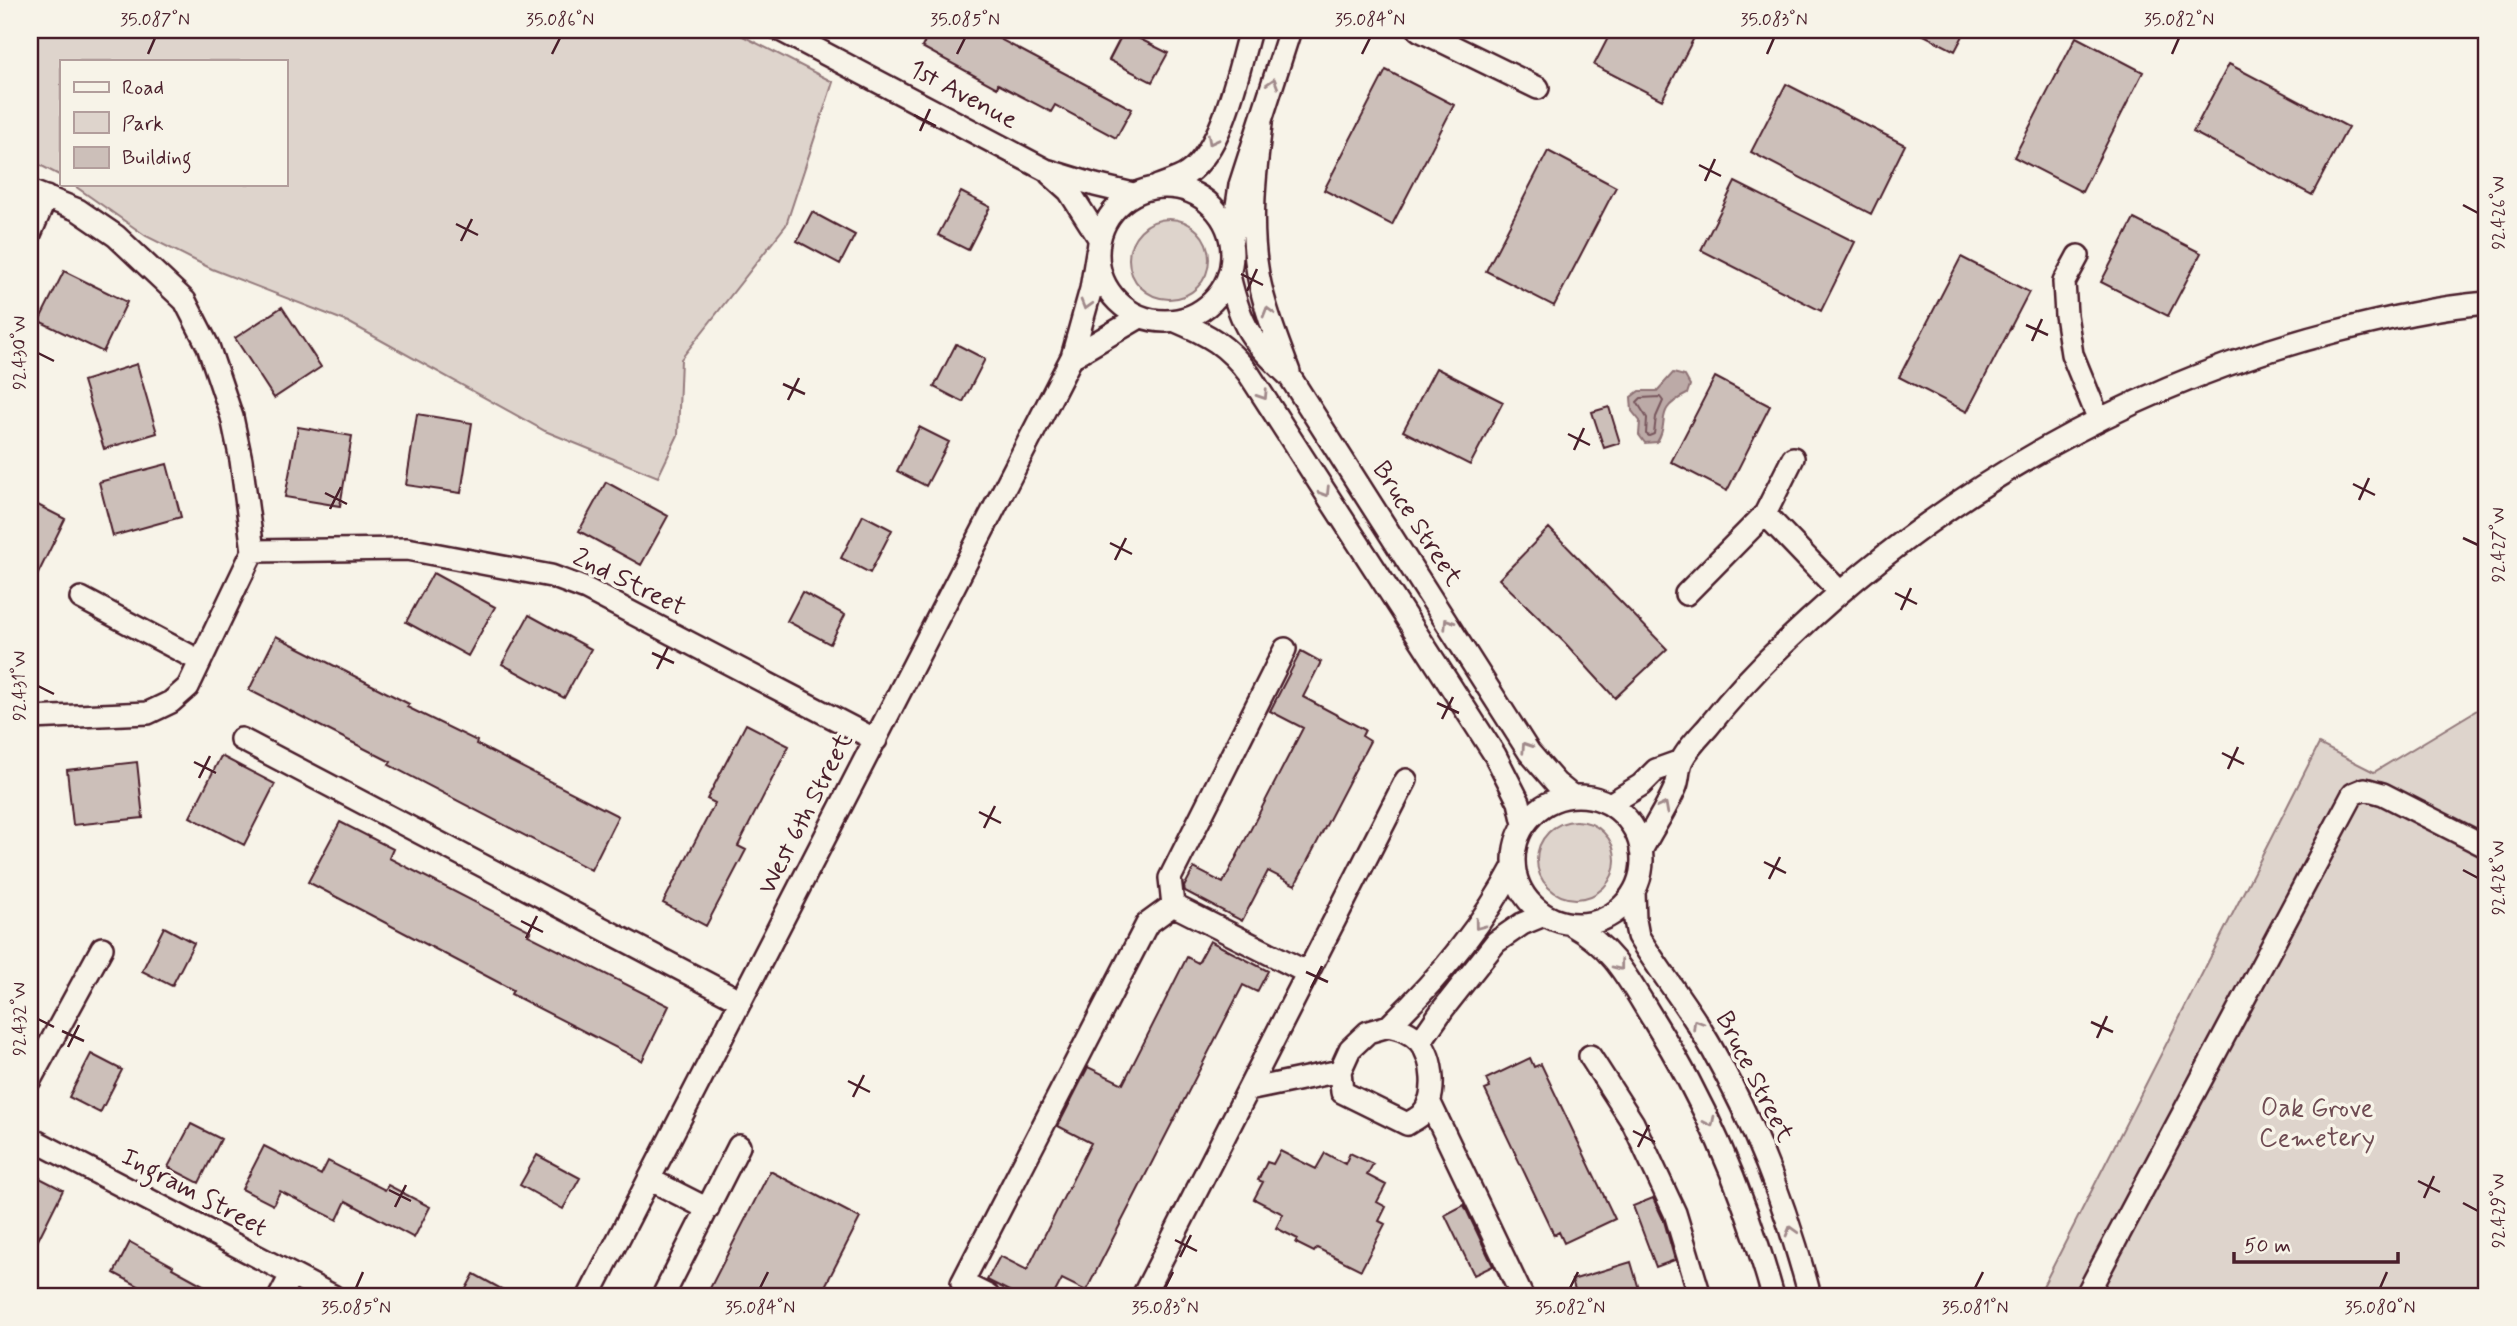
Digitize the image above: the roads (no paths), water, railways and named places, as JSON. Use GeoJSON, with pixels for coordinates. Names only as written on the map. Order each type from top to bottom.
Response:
{"type":"FeatureCollection","features":[{"type":"Feature","properties":{"kind":"street","name":"1st Avenue"},"geometry":{"type":"LineString","coordinates":[[780,30],[1045,170],[1133,194]]}},
{"type":"Feature","properties":{"kind":"street"},"geometry":{"type":"LineString","coordinates":[[1250,30],[1229,103],[1200,162],[1187,174],[1133,194],[1106,220],[1098,245],[1100,272],[1108,291],[1122,307],[1140,317],[1176,321],[1209,305],[1221,291],[1233,259],[1232,243],[1240,184],[1291,31]]}},
{"type":"Feature","properties":{"kind":"street"},"geometry":{"type":"LineString","coordinates":[[1419,30],[1538,88]]}},
{"type":"Feature","properties":{"kind":"street"},"geometry":{"type":"LineString","coordinates":[[1261,124],[1254,186],[1254,244],[1258,276],[1269,317],[1290,377]]}},
{"type":"Feature","properties":{"kind":"street","name":"1st Avenue"},"geometry":{"type":"LineString","coordinates":[[1045,170],[1069,191],[1098,245]]}},
{"type":"Feature","properties":{"kind":"street"},"geometry":{"type":"LineString","coordinates":[[1156,187],[1174,187],[1190,191],[1205,200],[1218,212],[1232,243]]}},
{"type":"Feature","properties":{"kind":"street"},"geometry":{"type":"LineString","coordinates":[[30,234],[38,194],[78,210],[116,236],[185,301],[208,346],[232,416],[241,460],[253,551],[188,687],[171,702],[148,713],[30,719]]}},
{"type":"Feature","properties":{"kind":"street","name":"West 6th Street"},"geometry":{"type":"LineString","coordinates":[[589,1296],[1072,357],[1091,289],[1098,245]]}},
{"type":"Feature","properties":{"kind":"street"},"geometry":{"type":"LineString","coordinates":[[2078,256],[2064,282],[2066,315],[2072,354],[2098,420]]}},
{"type":"Feature","properties":{"kind":"street","name":"Bruce Street"},"geometry":{"type":"LineString","coordinates":[[1229,275],[1244,325],[1264,352],[1290,377],[1529,752],[1556,783],[1572,796]]}},
{"type":"Feature","properties":{"kind":"street"},"geometry":{"type":"LineString","coordinates":[[1641,851],[1676,784],[1681,761],[1748,677],[1839,591],[1966,495],[2044,448],[2098,420],[2201,375],[2284,345],[2380,320],[2458,305],[2487,303]]}},
{"type":"Feature","properties":{"kind":"street"},"geometry":{"type":"LineString","coordinates":[[1072,357],[1140,317]]}},
{"type":"Feature","properties":{"kind":"street"},"geometry":{"type":"LineString","coordinates":[[1176,321],[1221,343],[1250,374],[1494,755],[1519,802],[1524,824]]}},
{"type":"Feature","properties":{"kind":"street"},"geometry":{"type":"LineString","coordinates":[[1686,594],[1765,514],[1793,458]]}},
{"type":"Feature","properties":{"kind":"street"},"geometry":{"type":"LineString","coordinates":[[1765,514],[1839,591]]}},
{"type":"Feature","properties":{"kind":"street","name":"2nd Street"},"geometry":{"type":"LineString","coordinates":[[253,551],[407,549],[551,576],[586,589],[876,740]]}},
{"type":"Feature","properties":{"kind":"street"},"geometry":{"type":"LineString","coordinates":[[81,598],[200,661]]}},
{"type":"Feature","properties":{"kind":"street"},"geometry":{"type":"LineString","coordinates":[[1173,905],[1170,878],[1285,649]]}},
{"type":"Feature","properties":{"kind":"street"},"geometry":{"type":"LineString","coordinates":[[241,739],[741,1001]]}},
{"type":"Feature","properties":{"kind":"street"},"geometry":{"type":"LineString","coordinates":[[1610,804],[1641,785],[1656,770],[1681,761]]}},
{"type":"Feature","properties":{"kind":"street"},"geometry":{"type":"LineString","coordinates":[[1143,1296],[1406,780]]}},
{"type":"Feature","properties":{"kind":"street"},"geometry":{"type":"LineString","coordinates":[[2086,1296],[2353,794],[2365,789],[2383,794],[2487,847]]}},
{"type":"Feature","properties":{"kind":"street"},"geometry":{"type":"LineString","coordinates":[[1572,925],[1602,920],[1615,913],[1634,892],[1641,872],[1641,851],[1632,825],[1610,804],[1586,796],[1572,796],[1545,805],[1524,824],[1514,852],[1516,881],[1532,906],[1544,915],[1557,922],[1572,925],[1593,937],[1625,972],[1679,1059],[1717,1137],[1741,1196],[1773,1296]]}},
{"type":"Feature","properties":{"kind":"street"},"geometry":{"type":"LineString","coordinates":[[1389,1026],[1407,1031],[1420,1042],[1428,1056],[1432,1075],[1429,1101],[1422,1114],[1407,1124],[1342,1092],[1340,1071],[1350,1048],[1368,1032],[1389,1026],[1422,995],[1478,926],[1514,866]]}},
{"type":"Feature","properties":{"kind":"street","name":"Bruce Street"},"geometry":{"type":"LineString","coordinates":[[1634,892],[1634,920],[1638,936],[1698,1026],[1726,1075],[1761,1149],[1788,1219],[1810,1296]]}},
{"type":"Feature","properties":{"kind":"street"},"geometry":{"type":"LineString","coordinates":[[1173,905],[1308,973]]}},
{"type":"Feature","properties":{"kind":"street"},"geometry":{"type":"LineString","coordinates":[[988,1296],[962,1283],[1147,924],[1173,905]]}},
{"type":"Feature","properties":{"kind":"street"},"geometry":{"type":"LineString","coordinates":[[1420,1042],[1496,942],[1522,924],[1544,915]]}},
{"type":"Feature","properties":{"kind":"street"},"geometry":{"type":"LineString","coordinates":[[30,1080],[102,948]]}},
{"type":"Feature","properties":{"kind":"street"},"geometry":{"type":"LineString","coordinates":[[1590,1056],[1633,1123],[1675,1213],[1700,1296]]}},
{"type":"Feature","properties":{"kind":"street"},"geometry":{"type":"LineString","coordinates":[[1248,1090],[1340,1071]]}},
{"type":"Feature","properties":{"kind":"street"},"geometry":{"type":"LineString","coordinates":[[1429,1101],[1522,1296]]}},
{"type":"Feature","properties":{"kind":"street","name":"Ingram Street"},"geometry":{"type":"LineString","coordinates":[[30,1138],[334,1296]]}},
{"type":"Feature","properties":{"kind":"street"},"geometry":{"type":"LineString","coordinates":[[663,1296],[739,1146]]}},
{"type":"Feature","properties":{"kind":"street"},"geometry":{"type":"LineString","coordinates":[[649,1179],[708,1209]]}},
{"type":"Feature","properties":{"kind":"street"},"geometry":{"type":"LineString","coordinates":[[280,1296],[291,1275]]}},
{"type":"Feature","properties":{"kind":"water"},"geometry":{"type":"Polygon","coordinates":[[[1673,373],[1685,376],[1690,385],[1687,394],[1676,400],[1666,411],[1657,442],[1645,443],[1639,435],[1640,421],[1632,411],[1631,397],[1639,391],[1657,391],[1673,373]]]}},
{"type":"Feature","properties":{"kind":"park label","name":"Oak Grove Cemetery"},"geometry":{"type":"Point","coordinates":[2317,1124]}}]}
